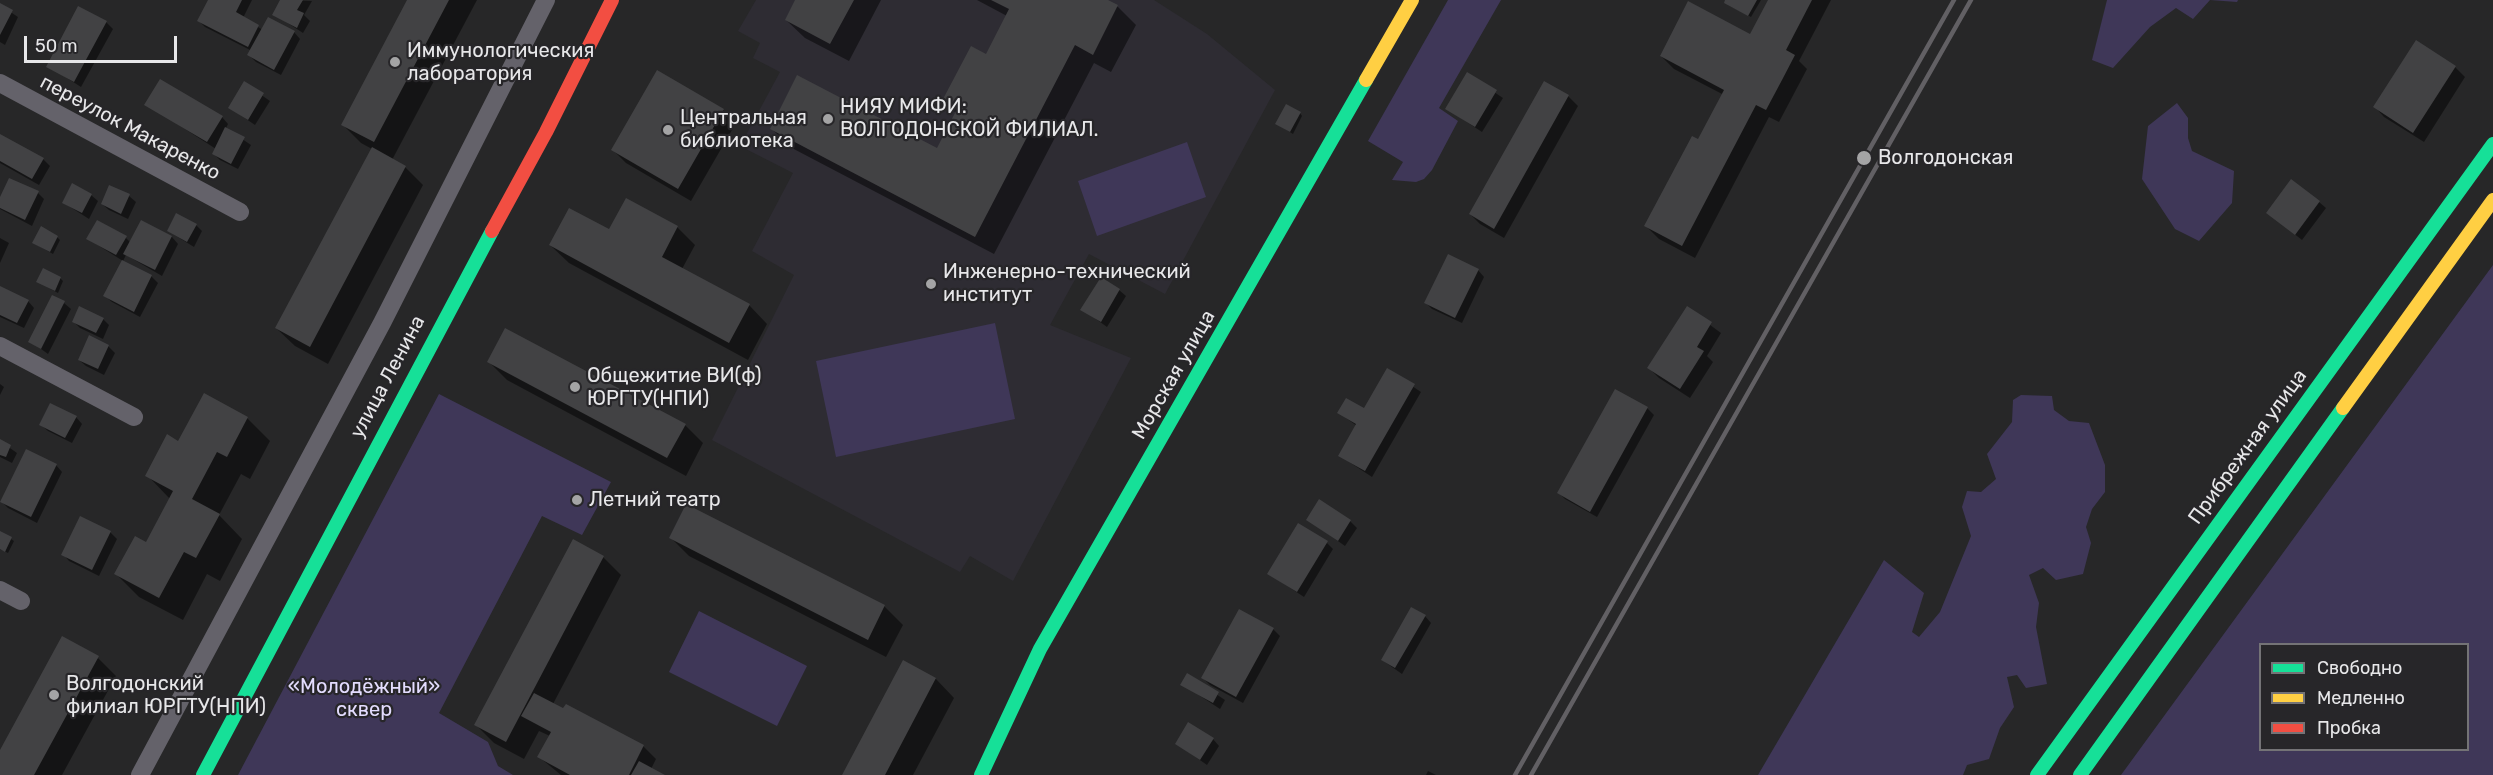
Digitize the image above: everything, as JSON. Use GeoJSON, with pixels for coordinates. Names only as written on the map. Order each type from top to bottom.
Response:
{"type":"FeatureCollection","features":[{"type":"Feature","properties":{"kind":"main road","name":"улица Ленина"},"geometry":{"type":"LineString","coordinates":[[203,775],[423,363],[428,349],[546,132],[612,0]]}},
{"type":"Feature","properties":{"kind":"main road","name":"Морская улица"},"geometry":{"type":"LineString","coordinates":[[981,775],[1040,649],[1412,0]]}},
{"type":"Feature","properties":{"kind":"main road","name":"Прибрежная улица"},"geometry":{"type":"LineString","coordinates":[[2037,775],[2493,144]]}},
{"type":"Feature","properties":{"kind":"main road"},"geometry":{"type":"LineString","coordinates":[[2080,775],[2493,200]]}},
{"type":"Feature","properties":{"kind":"street","name":"улица Ленина"},"geometry":{"type":"LineString","coordinates":[[140,775],[376,334],[546,0]]}},
{"type":"Feature","properties":{"kind":"street","name":"переулок Макаренко"},"geometry":{"type":"LineString","coordinates":[[0,83],[240,212]]}},
{"type":"Feature","properties":{"kind":"street"},"geometry":{"type":"LineString","coordinates":[[0,346],[134,417]]}},
{"type":"Feature","properties":{"kind":"street"},"geometry":{"type":"LineString","coordinates":[[0,590],[21,601]]}},
{"type":"Feature","properties":{"kind":"shaded area","name":"Инженерно-технический институт"},"geometry":{"type":"Polygon","coordinates":[[[756,0],[1154,0],[1207,34],[1275,90],[1165,294],[1089,254],[1050,325],[1131,358],[1013,581],[970,556],[960,572],[712,440],[794,275],[752,251],[793,173],[740,146],[780,72],[753,58],[760,43],[738,31],[756,0]]]}},
{"type":"Feature","properties":{"kind":"green space"},"geometry":{"type":"Polygon","coordinates":[[[1448,0],[1501,0],[1439,108],[1458,121],[1432,170],[1424,179],[1416,182],[1392,180],[1403,162],[1368,141],[1448,0]]]}},
{"type":"Feature","properties":{"kind":"green space"},"geometry":{"type":"Polygon","coordinates":[[[2107,0],[2210,0],[2193,19],[2176,8],[2150,27],[2113,68],[2092,60],[2107,0]]]}},
{"type":"Feature","properties":{"kind":"green space"},"geometry":{"type":"Polygon","coordinates":[[[2210,0],[2238,0],[2237,2],[2210,0]]]}},
{"type":"Feature","properties":{"kind":"green space"},"geometry":{"type":"Polygon","coordinates":[[[2177,103],[2188,118],[2188,138],[2192,151],[2234,171],[2232,203],[2199,241],[2175,229],[2142,179],[2148,126],[2177,103]]]}},
{"type":"Feature","properties":{"kind":"green space"},"geometry":{"type":"Polygon","coordinates":[[[1187,142],[1206,197],[1097,236],[1078,181],[1187,142]]]}},
{"type":"Feature","properties":{"kind":"green space"},"geometry":{"type":"Polygon","coordinates":[[[2493,265],[2493,775],[2121,775],[2493,265]]]}},
{"type":"Feature","properties":{"kind":"green space"},"geometry":{"type":"Polygon","coordinates":[[[995,323],[1015,419],[836,457],[816,361],[995,323]]]}},
{"type":"Feature","properties":{"kind":"green space","name":"«Молодёжный» сквер"},"geometry":{"type":"Polygon","coordinates":[[[439,394],[611,482],[582,535],[542,516],[439,713],[488,742],[498,766],[513,775],[238,775],[439,394]]]}},
{"type":"Feature","properties":{"kind":"green space"},"geometry":{"type":"Polygon","coordinates":[[[2021,395],[2052,396],[2054,410],[2069,421],[2089,423],[2105,465],[2105,492],[2092,509],[2086,527],[2091,543],[2083,574],[2056,580],[2043,568],[2029,575],[2039,603],[2036,627],[2047,684],[2026,688],[2017,675],[2007,677],[2014,707],[2000,728],[1989,759],[1967,765],[1963,775],[1758,775],[1884,560],[1924,593],[1912,632],[1919,637],[1940,612],[1971,536],[1962,507],[1967,491],[1981,492],[1996,479],[1987,454],[2012,422],[2013,400],[2021,395]]]}},
{"type":"Feature","properties":{"kind":"green space"},"geometry":{"type":"Polygon","coordinates":[[[699,611],[807,666],[777,726],[669,672],[699,611]]]}},
{"type":"Feature","properties":{"kind":"building"},"geometry":{"type":"Polygon","coordinates":[[[208,0],[242,0],[236,12],[259,25],[248,47],[197,21],[208,0]]]}},
{"type":"Feature","properties":{"kind":"building"},"geometry":{"type":"Polygon","coordinates":[[[280,0],[303,0],[297,10],[304,13],[297,28],[272,15],[280,0]]]}},
{"type":"Feature","properties":{"kind":"building","name":"Иммунологическия лаборатория"},"geometry":{"type":"Polygon","coordinates":[[[407,0],[449,0],[374,142],[341,125],[407,0]]]}},
{"type":"Feature","properties":{"kind":"building","name":"НИЯУ МИФИ: ВОЛГОДОНСКОЙ ФИЛИАЛ."},"geometry":{"type":"Polygon","coordinates":[[[795,0],[854,0],[830,44],[785,20],[795,0]]]}},
{"type":"Feature","properties":{"kind":"building","name":"НИЯУ МИФИ: ВОЛГОДОНСКОЙ ФИЛИАЛ."},"geometry":{"type":"Polygon","coordinates":[[[991,0],[1108,0],[1118,5],[1093,55],[1075,45],[975,237],[770,129],[797,75],[937,148],[957,109],[942,101],[971,46],[986,54],[1009,9],[991,0]]]}},
{"type":"Feature","properties":{"kind":"building"},"geometry":{"type":"Polygon","coordinates":[[[1725,0],[1757,0],[1748,16],[1724,3],[1725,0]]]}},
{"type":"Feature","properties":{"kind":"building"},"geometry":{"type":"Polygon","coordinates":[[[1768,0],[1812,0],[1786,50],[1795,55],[1782,80],[1766,110],[1756,105],[1682,246],[1644,226],[1692,136],[1698,139],[1724,90],[1660,56],[1688,1],[1750,34],[1768,0]]]}},
{"type":"Feature","properties":{"kind":"building"},"geometry":{"type":"Polygon","coordinates":[[[0,3],[13,10],[0,35],[0,3]]]}},
{"type":"Feature","properties":{"kind":"building"},"geometry":{"type":"Polygon","coordinates":[[[78,6],[107,21],[74,82],[46,67],[78,6]]]}},
{"type":"Feature","properties":{"kind":"building"},"geometry":{"type":"Polygon","coordinates":[[[268,17],[295,31],[274,70],[247,55],[268,17]]]}},
{"type":"Feature","properties":{"kind":"building"},"geometry":{"type":"Polygon","coordinates":[[[2416,40],[2456,66],[2413,133],[2373,107],[2416,40]]]}},
{"type":"Feature","properties":{"kind":"building","name":"Центральная библиотека"},"geometry":{"type":"Polygon","coordinates":[[[657,70],[724,109],[678,189],[611,150],[657,70]]]}},
{"type":"Feature","properties":{"kind":"building"},"geometry":{"type":"Polygon","coordinates":[[[1467,72],[1497,90],[1475,127],[1445,109],[1467,72]]]}},
{"type":"Feature","properties":{"kind":"building"},"geometry":{"type":"Polygon","coordinates":[[[160,79],[223,116],[207,142],[144,105],[160,79]]]}},
{"type":"Feature","properties":{"kind":"building"},"geometry":{"type":"Polygon","coordinates":[[[244,81],[264,93],[248,120],[228,108],[244,81]]]}},
{"type":"Feature","properties":{"kind":"building"},"geometry":{"type":"Polygon","coordinates":[[[1544,81],[1569,95],[1494,229],[1469,214],[1544,81]]]}},
{"type":"Feature","properties":{"kind":"building"},"geometry":{"type":"Polygon","coordinates":[[[1286,104],[1301,112],[1290,132],[1275,124],[1286,104]]]}},
{"type":"Feature","properties":{"kind":"building"},"geometry":{"type":"Polygon","coordinates":[[[225,127],[245,137],[231,164],[212,154],[225,127]]]}},
{"type":"Feature","properties":{"kind":"building"},"geometry":{"type":"Polygon","coordinates":[[[0,134],[44,158],[32,179],[0,161],[0,134]]]}},
{"type":"Feature","properties":{"kind":"building"},"geometry":{"type":"Polygon","coordinates":[[[372,147],[406,166],[310,347],[275,328],[372,147]]]}},
{"type":"Feature","properties":{"kind":"building"},"geometry":{"type":"Polygon","coordinates":[[[9,178],[39,191],[25,220],[0,208],[0,197],[9,178]]]}},
{"type":"Feature","properties":{"kind":"building"},"geometry":{"type":"Polygon","coordinates":[[[2291,179],[2320,201],[2295,235],[2266,213],[2291,179]]]}},
{"type":"Feature","properties":{"kind":"building"},"geometry":{"type":"Polygon","coordinates":[[[72,183],[92,194],[82,213],[62,203],[72,183]]]}},
{"type":"Feature","properties":{"kind":"building"},"geometry":{"type":"Polygon","coordinates":[[[109,185],[130,194],[121,214],[101,204],[109,185]]]}},
{"type":"Feature","properties":{"kind":"building"},"geometry":{"type":"Polygon","coordinates":[[[626,198],[678,226],[662,257],[750,304],[729,343],[549,245],[569,208],[609,229],[626,198]]]}},
{"type":"Feature","properties":{"kind":"building"},"geometry":{"type":"Polygon","coordinates":[[[176,213],[197,224],[187,242],[167,231],[176,213]]]}},
{"type":"Feature","properties":{"kind":"building"},"geometry":{"type":"Polygon","coordinates":[[[97,220],[127,236],[116,255],[86,239],[97,220]]]}},
{"type":"Feature","properties":{"kind":"building"},"geometry":{"type":"Polygon","coordinates":[[[141,220],[172,236],[155,270],[123,254],[141,220]]]}},
{"type":"Feature","properties":{"kind":"building"},"geometry":{"type":"Polygon","coordinates":[[[41,226],[58,236],[50,252],[32,243],[41,226]]]}},
{"type":"Feature","properties":{"kind":"building"},"geometry":{"type":"Polygon","coordinates":[[[1448,254],[1479,269],[1455,318],[1424,303],[1448,254]]]}},
{"type":"Feature","properties":{"kind":"building"},"geometry":{"type":"Polygon","coordinates":[[[122,260],[152,275],[134,312],[103,296],[122,260]]]}},
{"type":"Feature","properties":{"kind":"building"},"geometry":{"type":"Polygon","coordinates":[[[43,268],[61,277],[55,291],[36,282],[43,268]]]}},
{"type":"Feature","properties":{"kind":"building"},"geometry":{"type":"Polygon","coordinates":[[[1101,277],[1120,289],[1101,322],[1080,310],[1101,277]]]}},
{"type":"Feature","properties":{"kind":"building"},"geometry":{"type":"Polygon","coordinates":[[[0,286],[29,300],[17,323],[0,315],[0,286]]]}},
{"type":"Feature","properties":{"kind":"building"},"geometry":{"type":"Polygon","coordinates":[[[52,295],[65,301],[41,349],[28,342],[52,295]]]}},
{"type":"Feature","properties":{"kind":"building"},"geometry":{"type":"Polygon","coordinates":[[[79,306],[104,318],[96,333],[72,322],[79,306]]]}},
{"type":"Feature","properties":{"kind":"building"},"geometry":{"type":"Polygon","coordinates":[[[1687,306],[1712,322],[1697,347],[1704,351],[1680,389],[1647,368],[1687,306]]]}},
{"type":"Feature","properties":{"kind":"building","name":"Общежитие ВИ(ф) ЮРГТУ(НПИ)"},"geometry":{"type":"Polygon","coordinates":[[[505,328],[686,424],[667,458],[487,362],[505,328]]]}},
{"type":"Feature","properties":{"kind":"building"},"geometry":{"type":"Polygon","coordinates":[[[89,335],[109,345],[98,369],[78,360],[89,335]]]}},
{"type":"Feature","properties":{"kind":"building"},"geometry":{"type":"Polygon","coordinates":[[[1387,368],[1415,384],[1365,471],[1338,456],[1356,424],[1337,413],[1346,398],[1364,408],[1387,368]]]}},
{"type":"Feature","properties":{"kind":"building"},"geometry":{"type":"Polygon","coordinates":[[[1615,389],[1648,407],[1590,512],[1557,493],[1615,389]]]}},
{"type":"Feature","properties":{"kind":"building"},"geometry":{"type":"Polygon","coordinates":[[[204,393],[248,417],[227,457],[217,452],[192,499],[220,514],[196,558],[184,552],[159,598],[114,574],[135,536],[146,542],[173,491],[145,476],[167,434],[178,441],[204,393]]]}},
{"type":"Feature","properties":{"kind":"building"},"geometry":{"type":"Polygon","coordinates":[[[50,403],[77,416],[65,438],[39,425],[50,403]]]}},
{"type":"Feature","properties":{"kind":"building"},"geometry":{"type":"Polygon","coordinates":[[[0,439],[11,445],[6,457],[0,455],[0,439]]]}},
{"type":"Feature","properties":{"kind":"building"},"geometry":{"type":"Polygon","coordinates":[[[26,449],[57,464],[31,517],[0,502],[26,449]]]}},
{"type":"Feature","properties":{"kind":"building"},"geometry":{"type":"Polygon","coordinates":[[[1319,499],[1351,520],[1338,541],[1306,520],[1319,499]]]}},
{"type":"Feature","properties":{"kind":"building"},"geometry":{"type":"Polygon","coordinates":[[[686,504],[885,605],[868,640],[669,538],[686,504]]]}},
{"type":"Feature","properties":{"kind":"building"},"geometry":{"type":"Polygon","coordinates":[[[80,516],[111,531],[92,570],[61,555],[80,516]]]}},
{"type":"Feature","properties":{"kind":"building"},"geometry":{"type":"Polygon","coordinates":[[[1298,523],[1328,541],[1297,592],[1267,574],[1298,523]]]}},
{"type":"Feature","properties":{"kind":"building"},"geometry":{"type":"Polygon","coordinates":[[[0,531],[12,537],[5,552],[0,549],[0,531]]]}},
{"type":"Feature","properties":{"kind":"building"},"geometry":{"type":"Polygon","coordinates":[[[573,539],[604,556],[506,742],[474,725],[573,539]]]}},
{"type":"Feature","properties":{"kind":"building"},"geometry":{"type":"Polygon","coordinates":[[[1411,607],[1426,615],[1395,668],[1381,660],[1411,607]]]}},
{"type":"Feature","properties":{"kind":"building"},"geometry":{"type":"Polygon","coordinates":[[[1239,609],[1274,628],[1236,697],[1201,678],[1239,609]]]}},
{"type":"Feature","properties":{"kind":"building","name":"Волгодонский филиал ЮРГТУ(НПИ)"},"geometry":{"type":"Polygon","coordinates":[[[62,636],[99,656],[34,775],[0,775],[0,750],[62,636]]]}},
{"type":"Feature","properties":{"kind":"building"},"geometry":{"type":"Polygon","coordinates":[[[903,660],[936,678],[885,775],[842,775],[903,660]]]}},
{"type":"Feature","properties":{"kind":"building"},"geometry":{"type":"Polygon","coordinates":[[[1187,673],[1219,692],[1213,703],[1180,685],[1187,673]]]}},
{"type":"Feature","properties":{"kind":"building"},"geometry":{"type":"Polygon","coordinates":[[[534,693],[563,708],[566,704],[644,745],[629,775],[570,775],[537,757],[551,732],[521,716],[534,693]]]}},
{"type":"Feature","properties":{"kind":"building"},"geometry":{"type":"Polygon","coordinates":[[[1188,722],[1214,738],[1200,760],[1175,744],[1188,722]]]}},
{"type":"Feature","properties":{"kind":"building"},"geometry":{"type":"Polygon","coordinates":[[[639,761],[665,775],[631,775],[639,761]]]}},
{"type":"Feature","properties":{"kind":"railway"},"geometry":{"type":"LineString","coordinates":[[1515,775],[1954,0]]}},
{"type":"Feature","properties":{"kind":"railway"},"geometry":{"type":"LineString","coordinates":[[1531,775],[1971,0]]}},
{"type":"Feature","properties":{"kind":"traffic: fast"},"geometry":{"type":"LineString","coordinates":[[981,775],[1040,649],[1366,80]]}},
{"type":"Feature","properties":{"kind":"traffic: fast"},"geometry":{"type":"LineString","coordinates":[[2037,775],[2493,144]]}},
{"type":"Feature","properties":{"kind":"traffic: fast"},"geometry":{"type":"LineString","coordinates":[[203,775],[492,231]]}},
{"type":"Feature","properties":{"kind":"traffic: fast"},"geometry":{"type":"LineString","coordinates":[[2080,775],[2343,408]]}},
{"type":"Feature","properties":{"kind":"traffic: slow"},"geometry":{"type":"LineString","coordinates":[[1366,80],[1412,0]]}},
{"type":"Feature","properties":{"kind":"traffic: slow"},"geometry":{"type":"LineString","coordinates":[[2343,408],[2493,200]]}},
{"type":"Feature","properties":{"kind":"traffic: jam"},"geometry":{"type":"LineString","coordinates":[[492,231],[546,132],[612,0]]}},
{"type":"Feature","properties":{"kind":"place","name":"Иммунологическия лаборатория"},"geometry":{"type":"Point","coordinates":[395,62]}},
{"type":"Feature","properties":{"kind":"place","name":"НИЯУ МИФИ: ВОЛГОДОНСКОЙ ФИЛИАЛ."},"geometry":{"type":"Point","coordinates":[828,119]}},
{"type":"Feature","properties":{"kind":"place","name":"Центральная библиотека"},"geometry":{"type":"Point","coordinates":[668,130]}},
{"type":"Feature","properties":{"kind":"place","name":"Волгодонская"},"geometry":{"type":"Point","coordinates":[1864,158]}},
{"type":"Feature","properties":{"kind":"place","name":"Инженерно-технический институт"},"geometry":{"type":"Point","coordinates":[931,284]}},
{"type":"Feature","properties":{"kind":"place","name":"Общежитие ВИ(ф) ЮРГТУ(НПИ)"},"geometry":{"type":"Point","coordinates":[575,387]}},
{"type":"Feature","properties":{"kind":"place","name":"Летний театр"},"geometry":{"type":"Point","coordinates":[577,500]}},
{"type":"Feature","properties":{"kind":"place","name":"Волгодонский филиал ЮРГТУ(НПИ)"},"geometry":{"type":"Point","coordinates":[54,695]}}]}
